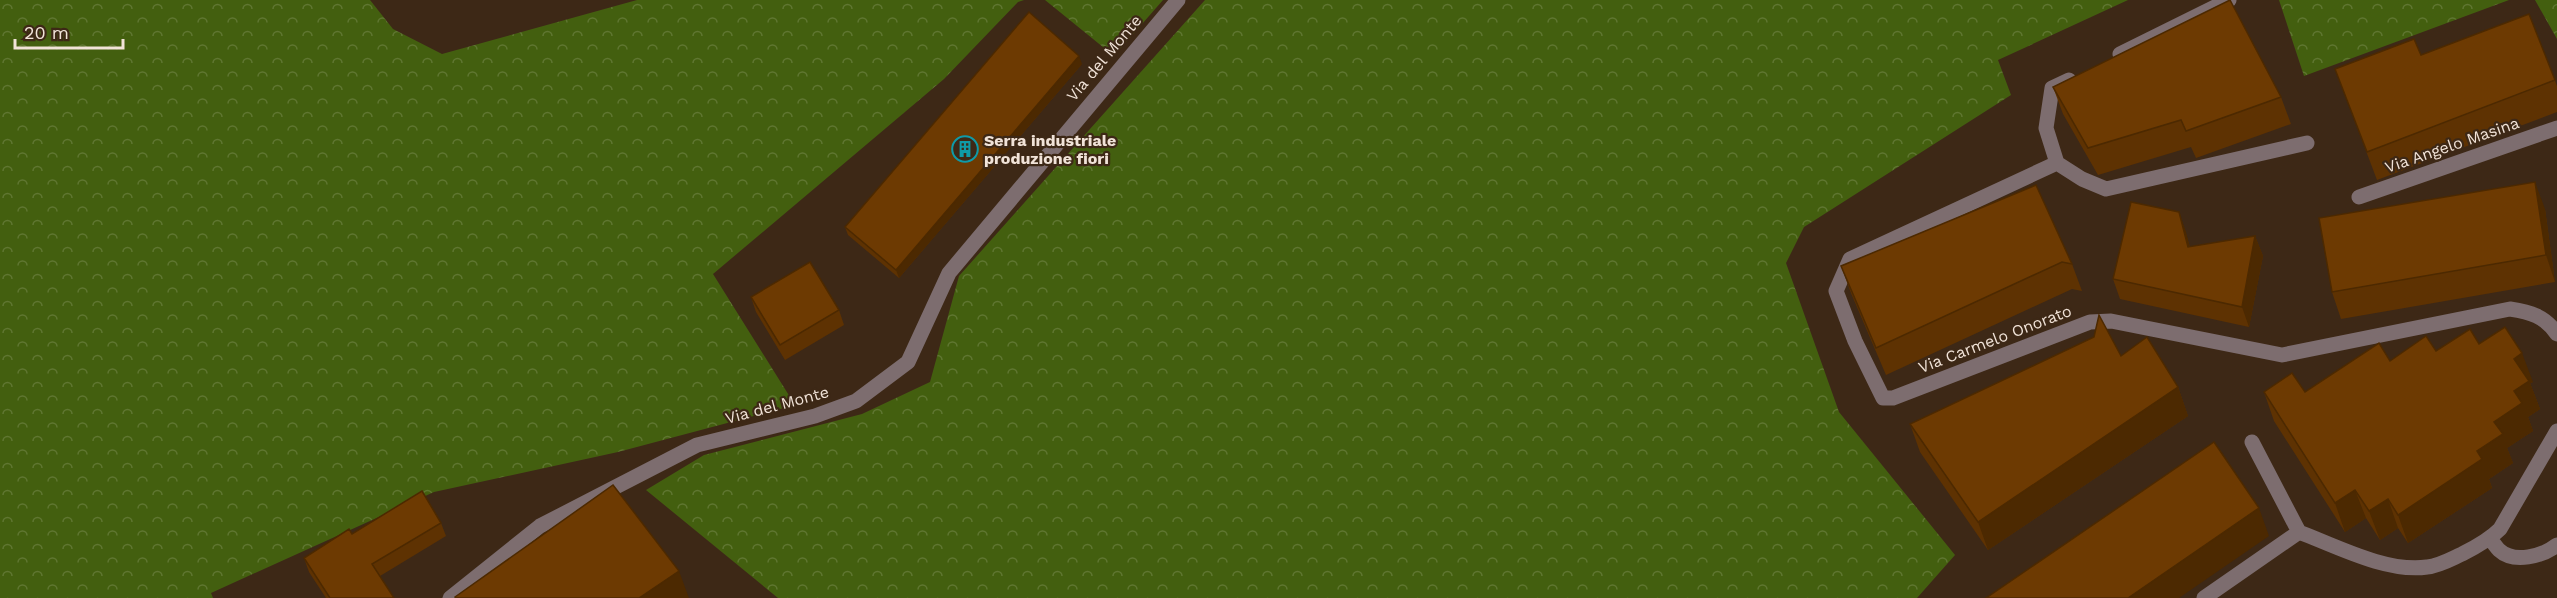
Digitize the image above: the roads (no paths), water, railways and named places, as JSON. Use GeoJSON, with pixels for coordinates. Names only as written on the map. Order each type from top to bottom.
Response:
{"type":"FeatureCollection","features":[{"type":"Feature","properties":{"kind":"street","name":"Via del Monte"},"geometry":{"type":"LineString","coordinates":[[450,598],[540,526],[697,445],[815,416],[855,401],[909,362],[949,273],[1178,0]]}},
{"type":"Feature","properties":{"kind":"street"},"geometry":{"type":"LineString","coordinates":[[2104,62],[2229,0]]}},
{"type":"Feature","properties":{"kind":"street"},"geometry":{"type":"LineString","coordinates":[[2084,72],[2052,88],[2046,128],[2057,163],[2106,189],[2307,143]]}},
{"type":"Feature","properties":{"kind":"street","name":"Via Angelo Masina"},"geometry":{"type":"LineString","coordinates":[[2360,197],[2557,128]]}},
{"type":"Feature","properties":{"kind":"street","name":"Via Carmelo Onorato"},"geometry":{"type":"LineString","coordinates":[[2057,163],[1850,259],[1836,291],[1855,341],[1882,398],[1893,398],[2090,322],[2111,321],[2282,355],[2510,309],[2533,312],[2552,326],[2557,334]]}},
{"type":"Feature","properties":{"kind":"street"},"geometry":{"type":"LineString","coordinates":[[2252,441],[2299,532],[2383,563],[2401,567],[2428,567],[2448,561],[2490,539],[2508,518],[2557,430]]}},
{"type":"Feature","properties":{"kind":"street"},"geometry":{"type":"LineString","coordinates":[[2204,598],[2299,532]]}},
{"type":"Feature","properties":{"kind":"street"},"geometry":{"type":"LineString","coordinates":[[2490,539],[2500,552],[2522,556],[2548,552],[2557,544]]}},
{"type":"Feature","properties":{"kind":"place","name":"Serra industriale produzione fiori"},"geometry":{"type":"Point","coordinates":[965,149]}}]}
